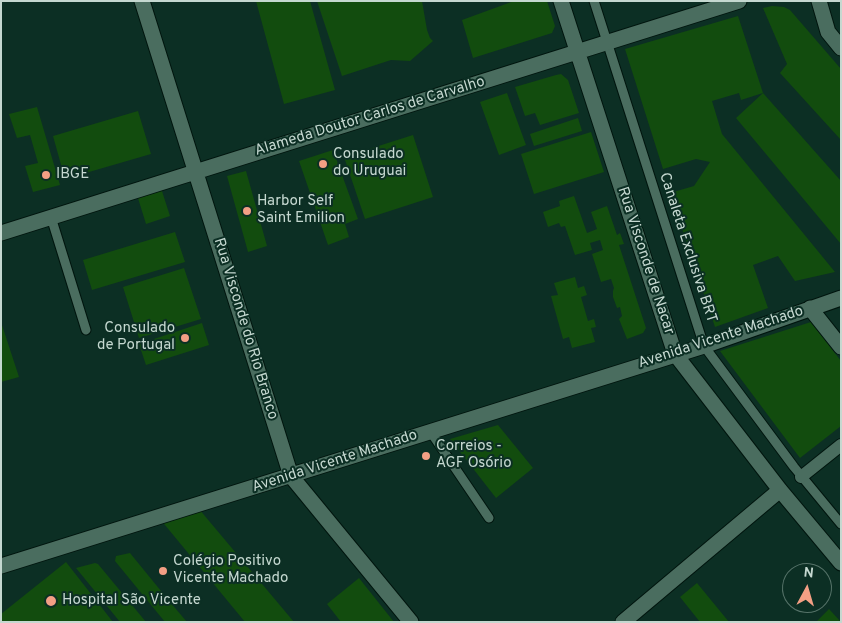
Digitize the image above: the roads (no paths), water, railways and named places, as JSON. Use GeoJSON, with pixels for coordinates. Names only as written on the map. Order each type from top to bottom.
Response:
{"type":"FeatureCollection","features":[{"type":"Feature","properties":{"kind":"street","name":"Rua Visconde do Rio Branco"},"geometry":{"type":"LineString","coordinates":[[142,1],[291,476],[411,622]]}},
{"type":"Feature","properties":{"kind":"street","name":"Rua Visconde de Nacar"},"geometry":{"type":"LineString","coordinates":[[561,1],[675,354],[780,490],[841,563]]}},
{"type":"Feature","properties":{"kind":"street","name":"Alameda Doutor Carlos de Carvalho"},"geometry":{"type":"LineString","coordinates":[[1,233],[739,1]]}},
{"type":"Feature","properties":{"kind":"street"},"geometry":{"type":"LineString","coordinates":[[819,1],[828,32],[841,48]]}},
{"type":"Feature","properties":{"kind":"street","name":"Avenida Vicente Machado"},"geometry":{"type":"LineString","coordinates":[[1,566],[704,346],[841,298]]}},
{"type":"Feature","properties":{"kind":"street"},"geometry":{"type":"LineString","coordinates":[[810,308],[841,347]]}},
{"type":"Feature","properties":{"kind":"street"},"geometry":{"type":"LineString","coordinates":[[802,477],[841,445]]}},
{"type":"Feature","properties":{"kind":"street"},"geometry":{"type":"LineString","coordinates":[[623,622],[780,490]]}},
{"type":"Feature","properties":{"kind":"lane","name":"Canaleta Exclusiva BRT"},"geometry":{"type":"LineString","coordinates":[[594,1],[704,346],[802,477],[841,524]]}},
{"type":"Feature","properties":{"kind":"lane"},"geometry":{"type":"LineString","coordinates":[[51,217],[86,330]]}},
{"type":"Feature","properties":{"kind":"lane"},"geometry":{"type":"LineString","coordinates":[[430,431],[489,518]]}},
{"type":"Feature","properties":{"kind":"place","name":"Consulado do Uruguai"},"geometry":{"type":"Point","coordinates":[323,164]}},
{"type":"Feature","properties":{"kind":"place","name":"IBGE"},"geometry":{"type":"Point","coordinates":[46,175]}},
{"type":"Feature","properties":{"kind":"place","name":"Harbor Self Saint Emilion"},"geometry":{"type":"Point","coordinates":[247,211]}},
{"type":"Feature","properties":{"kind":"place","name":"Consulado de Portugal"},"geometry":{"type":"Point","coordinates":[185,338]}},
{"type":"Feature","properties":{"kind":"place","name":"Correios - AGF Osório"},"geometry":{"type":"Point","coordinates":[426,456]}},
{"type":"Feature","properties":{"kind":"place","name":"Colégio Positivo Vicente Machado"},"geometry":{"type":"Point","coordinates":[163,571]}},
{"type":"Feature","properties":{"kind":"place","name":"Hospital São Vicente"},"geometry":{"type":"Point","coordinates":[51,601]}}]}
